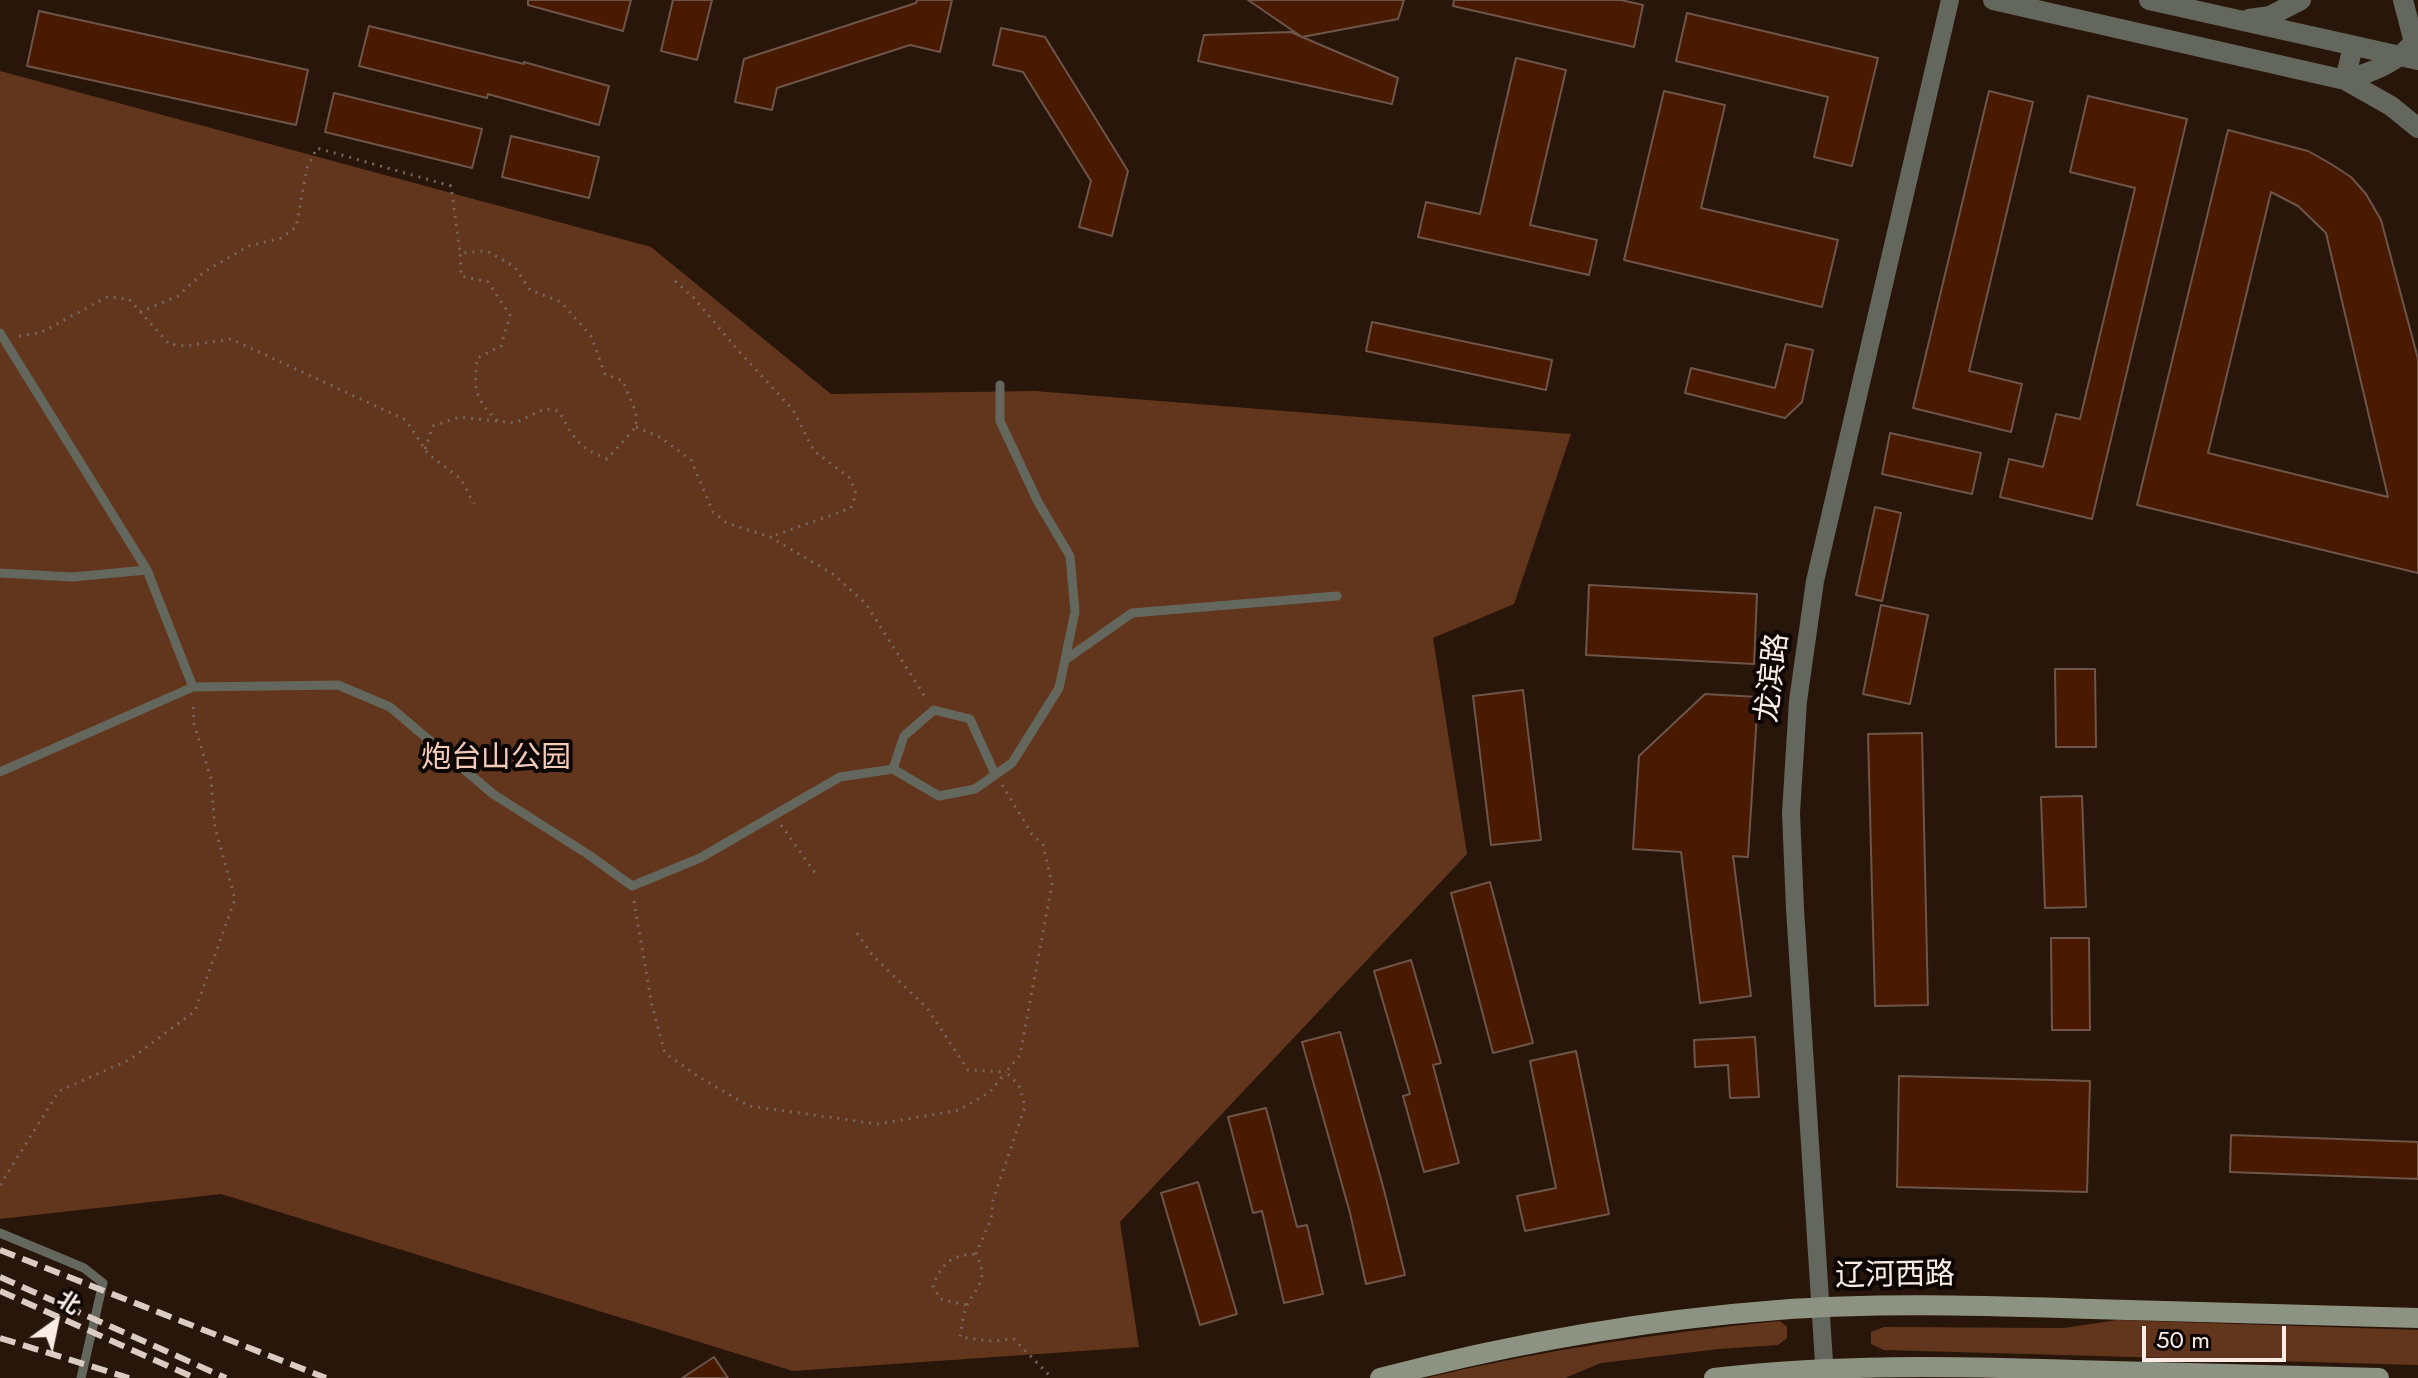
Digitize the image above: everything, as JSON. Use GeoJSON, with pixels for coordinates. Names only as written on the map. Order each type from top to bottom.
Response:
{"type":"FeatureCollection","features":[{"type":"Feature","properties":{"kind":"main road","name":"辽河西路"},"geometry":{"type":"LineString","coordinates":[[1380,1378],[1446,1361],[1679,1319],[1820,1308],[1986,1306],[2418,1318]]}},
{"type":"Feature","properties":{"kind":"main road"},"geometry":{"type":"LineString","coordinates":[[1714,1378],[1786,1369],[1821,1375],[1985,1367],[2379,1378]]}},
{"type":"Feature","properties":{"kind":"street","name":"龙滨路"},"geometry":{"type":"LineString","coordinates":[[1821,1375],[1820,1308],[1791,813],[1798,701],[1815,581],[1950,0]]}},
{"type":"Feature","properties":{"kind":"street"},"geometry":{"type":"LineString","coordinates":[[1993,0],[2345,80],[2391,106],[2418,128]]}},
{"type":"Feature","properties":{"kind":"street"},"geometry":{"type":"LineString","coordinates":[[2149,0],[2353,46],[2413,51]]}},
{"type":"Feature","properties":{"kind":"street"},"geometry":{"type":"LineString","coordinates":[[2238,20],[2270,16],[2301,0]]}},
{"type":"Feature","properties":{"kind":"street"},"geometry":{"type":"LineString","coordinates":[[2403,0],[2413,51]]}},
{"type":"Feature","properties":{"kind":"street"},"geometry":{"type":"LineString","coordinates":[[2345,80],[2353,46]]}},
{"type":"Feature","properties":{"kind":"street"},"geometry":{"type":"LineString","coordinates":[[2345,80],[2374,72],[2413,51]]}},
{"type":"Feature","properties":{"kind":"lane"},"geometry":{"type":"LineString","coordinates":[[2,335],[147,570],[193,687]]}},
{"type":"Feature","properties":{"kind":"lane"},"geometry":{"type":"LineString","coordinates":[[0,772],[193,687],[338,685],[390,707],[493,794],[632,886],[700,858],[840,777],[893,769],[939,796],[975,789],[1012,763],[1059,688],[1075,612],[1070,556],[1038,502],[1000,421],[1000,385]]}},
{"type":"Feature","properties":{"kind":"lane"},"geometry":{"type":"LineString","coordinates":[[0,573],[72,577],[147,570]]}},
{"type":"Feature","properties":{"kind":"lane"},"geometry":{"type":"LineString","coordinates":[[1065,660],[1132,613],[1337,596]]}},
{"type":"Feature","properties":{"kind":"lane"},"geometry":{"type":"LineString","coordinates":[[893,769],[904,736],[934,710],[970,719],[995,774]]}},
{"type":"Feature","properties":{"kind":"lane"},"geometry":{"type":"LineString","coordinates":[[0,1233],[84,1268],[103,1283],[81,1378]]}},
{"type":"Feature","properties":{"kind":"path"},"geometry":{"type":"LineString","coordinates":[[140,312],[178,296],[204,272],[249,246],[281,238],[296,227],[307,168],[317,148],[451,186],[461,276],[488,282],[510,315],[501,346],[477,358],[475,385],[480,405],[498,421]]}},
{"type":"Feature","properties":{"kind":"path"},"geometry":{"type":"LineString","coordinates":[[425,449],[433,426],[459,417],[515,423],[544,409],[559,411],[571,435],[586,451],[607,459],[636,427],[636,413],[623,381],[605,374],[591,336],[561,302],[530,290],[515,267],[487,251],[460,253]]}},
{"type":"Feature","properties":{"kind":"path"},"geometry":{"type":"LineString","coordinates":[[675,281],[694,298],[793,410],[814,451],[850,478],[856,494],[851,508],[770,537]]}},
{"type":"Feature","properties":{"kind":"path"},"geometry":{"type":"LineString","coordinates":[[2,335],[40,333],[107,297],[129,299],[169,344],[185,346],[231,339],[406,420],[425,449],[461,479],[474,504]]}},
{"type":"Feature","properties":{"kind":"path"},"geometry":{"type":"LineString","coordinates":[[636,427],[660,437],[691,460],[713,512],[727,523],[770,537],[833,574],[866,604],[934,710]]}},
{"type":"Feature","properties":{"kind":"path"},"geometry":{"type":"LineString","coordinates":[[0,1185],[59,1091],[129,1060],[195,1011],[235,899],[215,828],[211,779],[194,724],[193,687]]}},
{"type":"Feature","properties":{"kind":"path"},"geometry":{"type":"LineString","coordinates":[[632,886],[652,1006],[665,1053],[699,1077],[749,1106],[878,1124],[959,1110],[990,1092],[1020,1055],[1052,884],[1043,845],[1032,834],[995,774]]}},
{"type":"Feature","properties":{"kind":"path"},"geometry":{"type":"LineString","coordinates":[[774,815],[818,877]]}},
{"type":"Feature","properties":{"kind":"path"},"geometry":{"type":"LineString","coordinates":[[857,933],[873,956],[927,1008],[968,1070],[1006,1072],[1019,1085],[1025,1107],[993,1200],[991,1219],[976,1254],[983,1268],[979,1290],[966,1305],[960,1337],[991,1341],[1014,1339],[1049,1375]]}},
{"type":"Feature","properties":{"kind":"path"},"geometry":{"type":"LineString","coordinates":[[966,1305],[940,1299],[933,1286],[940,1267],[956,1255],[976,1254]]}},
{"type":"Feature","properties":{"kind":"green space","name":"炮台山公园"},"geometry":{"type":"Polygon","coordinates":[[[0,71],[651,247],[831,394],[1035,391],[1571,434],[1514,604],[1433,638],[1467,854],[1120,1222],[1139,1347],[793,1371],[221,1194],[0,1219],[0,71]]]}},
{"type":"Feature","properties":{"kind":"green space"},"geometry":{"type":"Polygon","coordinates":[[[2117,1320],[2418,1330],[2418,1365],[1884,1350],[1871,1344],[1871,1332],[1884,1327],[2064,1328],[2117,1320]]]}},
{"type":"Feature","properties":{"kind":"green space"},"geometry":{"type":"Polygon","coordinates":[[[1780,1321],[1787,1327],[1787,1338],[1778,1345],[1601,1363],[1565,1378],[1426,1378],[1602,1344],[1780,1321]]]}},
{"type":"Feature","properties":{"kind":"building"},"geometry":{"type":"Polygon","coordinates":[[[528,0],[631,0],[623,31],[528,5],[528,0]]]}},
{"type":"Feature","properties":{"kind":"building"},"geometry":{"type":"Polygon","coordinates":[[[673,0],[712,0],[697,60],[661,51],[673,0]]]}},
{"type":"Feature","properties":{"kind":"building"},"geometry":{"type":"Polygon","coordinates":[[[917,0],[952,0],[940,52],[910,45],[777,88],[772,110],[735,102],[744,59],[916,3],[917,0]]]}},
{"type":"Feature","properties":{"kind":"building"},"geometry":{"type":"Polygon","coordinates":[[[1248,0],[1404,0],[1398,19],[1302,37],[1248,0]]]}},
{"type":"Feature","properties":{"kind":"building"},"geometry":{"type":"Polygon","coordinates":[[[1454,0],[1621,0],[1643,5],[1634,47],[1453,6],[1454,0]]]}},
{"type":"Feature","properties":{"kind":"building"},"geometry":{"type":"Polygon","coordinates":[[[39,11],[308,70],[296,125],[27,66],[39,11]]]}},
{"type":"Feature","properties":{"kind":"building"},"geometry":{"type":"Polygon","coordinates":[[[1687,13],[1878,58],[1852,166],[1814,157],[1828,97],[1676,61],[1687,13]]]}},
{"type":"Feature","properties":{"kind":"building"},"geometry":{"type":"Polygon","coordinates":[[[369,26],[524,62],[609,86],[599,125],[488,94],[487,98],[359,66],[369,26]]]}},
{"type":"Feature","properties":{"kind":"building"},"geometry":{"type":"Polygon","coordinates":[[[1001,28],[1045,37],[1128,171],[1112,236],[1079,227],[1091,181],[1023,72],[993,65],[1001,28]]]}},
{"type":"Feature","properties":{"kind":"building"},"geometry":{"type":"Polygon","coordinates":[[[1291,32],[1398,78],[1392,104],[1198,61],[1204,35],[1291,32]]]}},
{"type":"Feature","properties":{"kind":"building"},"geometry":{"type":"Polygon","coordinates":[[[1516,58],[1566,70],[1530,225],[1597,240],[1589,275],[1418,237],[1426,202],[1480,214],[1516,58]]]}},
{"type":"Feature","properties":{"kind":"building"},"geometry":{"type":"Polygon","coordinates":[[[1664,91],[1725,105],[1701,208],[1838,240],[1822,307],[1624,260],[1664,91]]]}},
{"type":"Feature","properties":{"kind":"building"},"geometry":{"type":"Polygon","coordinates":[[[1989,91],[2033,102],[1969,371],[2022,384],[2011,432],[1913,408],[1989,91]]]}},
{"type":"Feature","properties":{"kind":"building"},"geometry":{"type":"Polygon","coordinates":[[[334,93],[482,129],[472,168],[325,132],[334,93]]]}},
{"type":"Feature","properties":{"kind":"building"},"geometry":{"type":"Polygon","coordinates":[[[2088,96],[2187,119],[2092,519],[2000,497],[2009,459],[2043,467],[2056,414],[2080,419],[2135,188],[2070,172],[2088,96]]]}},
{"type":"Feature","properties":{"kind":"building"},"geometry":{"type":"Polygon","coordinates":[[[2228,130],[2308,151],[2351,177],[2366,194],[2381,220],[2418,359],[2418,573],[2137,505],[2228,130]],[[2271,192],[2208,453],[2388,497],[2326,233],[2298,206],[2271,192]]]}},
{"type":"Feature","properties":{"kind":"building"},"geometry":{"type":"Polygon","coordinates":[[[511,136],[599,157],[589,198],[502,177],[511,136]]]}},
{"type":"Feature","properties":{"kind":"building"},"geometry":{"type":"Polygon","coordinates":[[[1372,322],[1552,360],[1546,390],[1366,351],[1372,322]]]}},
{"type":"Feature","properties":{"kind":"building"},"geometry":{"type":"Polygon","coordinates":[[[1786,344],[1813,350],[1802,402],[1785,418],[1685,393],[1691,368],[1775,388],[1786,344]]]}},
{"type":"Feature","properties":{"kind":"building"},"geometry":{"type":"Polygon","coordinates":[[[1890,433],[1981,453],[1972,494],[1882,474],[1890,433]]]}},
{"type":"Feature","properties":{"kind":"building"},"geometry":{"type":"Polygon","coordinates":[[[1875,507],[1901,513],[1882,601],[1856,595],[1875,507]]]}},
{"type":"Feature","properties":{"kind":"building"},"geometry":{"type":"Polygon","coordinates":[[[1589,585],[1757,594],[1754,664],[1586,655],[1589,585]]]}},
{"type":"Feature","properties":{"kind":"building"},"geometry":{"type":"Polygon","coordinates":[[[1881,605],[1928,615],[1910,704],[1863,694],[1881,605]]]}},
{"type":"Feature","properties":{"kind":"building"},"geometry":{"type":"Polygon","coordinates":[[[2055,669],[2095,669],[2096,747],[2056,747],[2055,669]]]}},
{"type":"Feature","properties":{"kind":"building"},"geometry":{"type":"Polygon","coordinates":[[[1523,690],[1541,840],[1491,845],[1473,696],[1523,690]]]}},
{"type":"Feature","properties":{"kind":"building"},"geometry":{"type":"Polygon","coordinates":[[[1705,694],[1758,697],[1748,857],[1733,856],[1751,996],[1700,1003],[1681,852],[1633,849],[1639,756],[1705,694]]]}},
{"type":"Feature","properties":{"kind":"building"},"geometry":{"type":"Polygon","coordinates":[[[1922,733],[1928,1005],[1875,1006],[1868,734],[1922,733]]]}},
{"type":"Feature","properties":{"kind":"building"},"geometry":{"type":"Polygon","coordinates":[[[2082,796],[2086,907],[2045,908],[2041,797],[2082,796]]]}},
{"type":"Feature","properties":{"kind":"building"},"geometry":{"type":"Polygon","coordinates":[[[1490,882],[1533,1043],[1493,1053],[1451,893],[1490,882]]]}},
{"type":"Feature","properties":{"kind":"building"},"geometry":{"type":"Polygon","coordinates":[[[2051,938],[2089,938],[2090,1030],[2052,1030],[2051,938]]]}},
{"type":"Feature","properties":{"kind":"building"},"geometry":{"type":"Polygon","coordinates":[[[1411,960],[1441,1063],[1433,1065],[1459,1163],[1424,1172],[1403,1096],[1410,1094],[1374,971],[1411,960]]]}},
{"type":"Feature","properties":{"kind":"building"},"geometry":{"type":"Polygon","coordinates":[[[1340,1032],[1405,1275],[1366,1284],[1350,1213],[1302,1042],[1340,1032]]]}},
{"type":"Feature","properties":{"kind":"building"},"geometry":{"type":"Polygon","coordinates":[[[1755,1037],[1759,1097],[1730,1098],[1728,1065],[1695,1067],[1694,1040],[1755,1037]]]}},
{"type":"Feature","properties":{"kind":"building"},"geometry":{"type":"Polygon","coordinates":[[[1576,1051],[1609,1214],[1525,1231],[1517,1196],[1556,1188],[1530,1061],[1576,1051]]]}},
{"type":"Feature","properties":{"kind":"building"},"geometry":{"type":"Polygon","coordinates":[[[1899,1076],[2090,1081],[2087,1192],[1897,1187],[1899,1076]]]}},
{"type":"Feature","properties":{"kind":"building"},"geometry":{"type":"Polygon","coordinates":[[[1266,1108],[1297,1227],[1307,1225],[1323,1294],[1284,1303],[1262,1211],[1253,1213],[1228,1117],[1266,1108]]]}},
{"type":"Feature","properties":{"kind":"building"},"geometry":{"type":"Polygon","coordinates":[[[2231,1135],[2418,1142],[2418,1179],[2230,1172],[2231,1135]]]}},
{"type":"Feature","properties":{"kind":"building"},"geometry":{"type":"Polygon","coordinates":[[[1198,1182],[1237,1314],[1200,1325],[1161,1193],[1198,1182]]]}},
{"type":"Feature","properties":{"kind":"building"},"geometry":{"type":"Polygon","coordinates":[[[714,1357],[728,1378],[682,1378],[714,1357]]]}},
{"type":"Feature","properties":{"kind":"railway"},"geometry":{"type":"LineString","coordinates":[[0,1250],[326,1378]]}},
{"type":"Feature","properties":{"kind":"railway"},"geometry":{"type":"LineString","coordinates":[[0,1277],[226,1378]]}},
{"type":"Feature","properties":{"kind":"railway"},"geometry":{"type":"LineString","coordinates":[[0,1291],[195,1378]]}},
{"type":"Feature","properties":{"kind":"railway"},"geometry":{"type":"LineString","coordinates":[[0,1338],[129,1378]]}}]}
